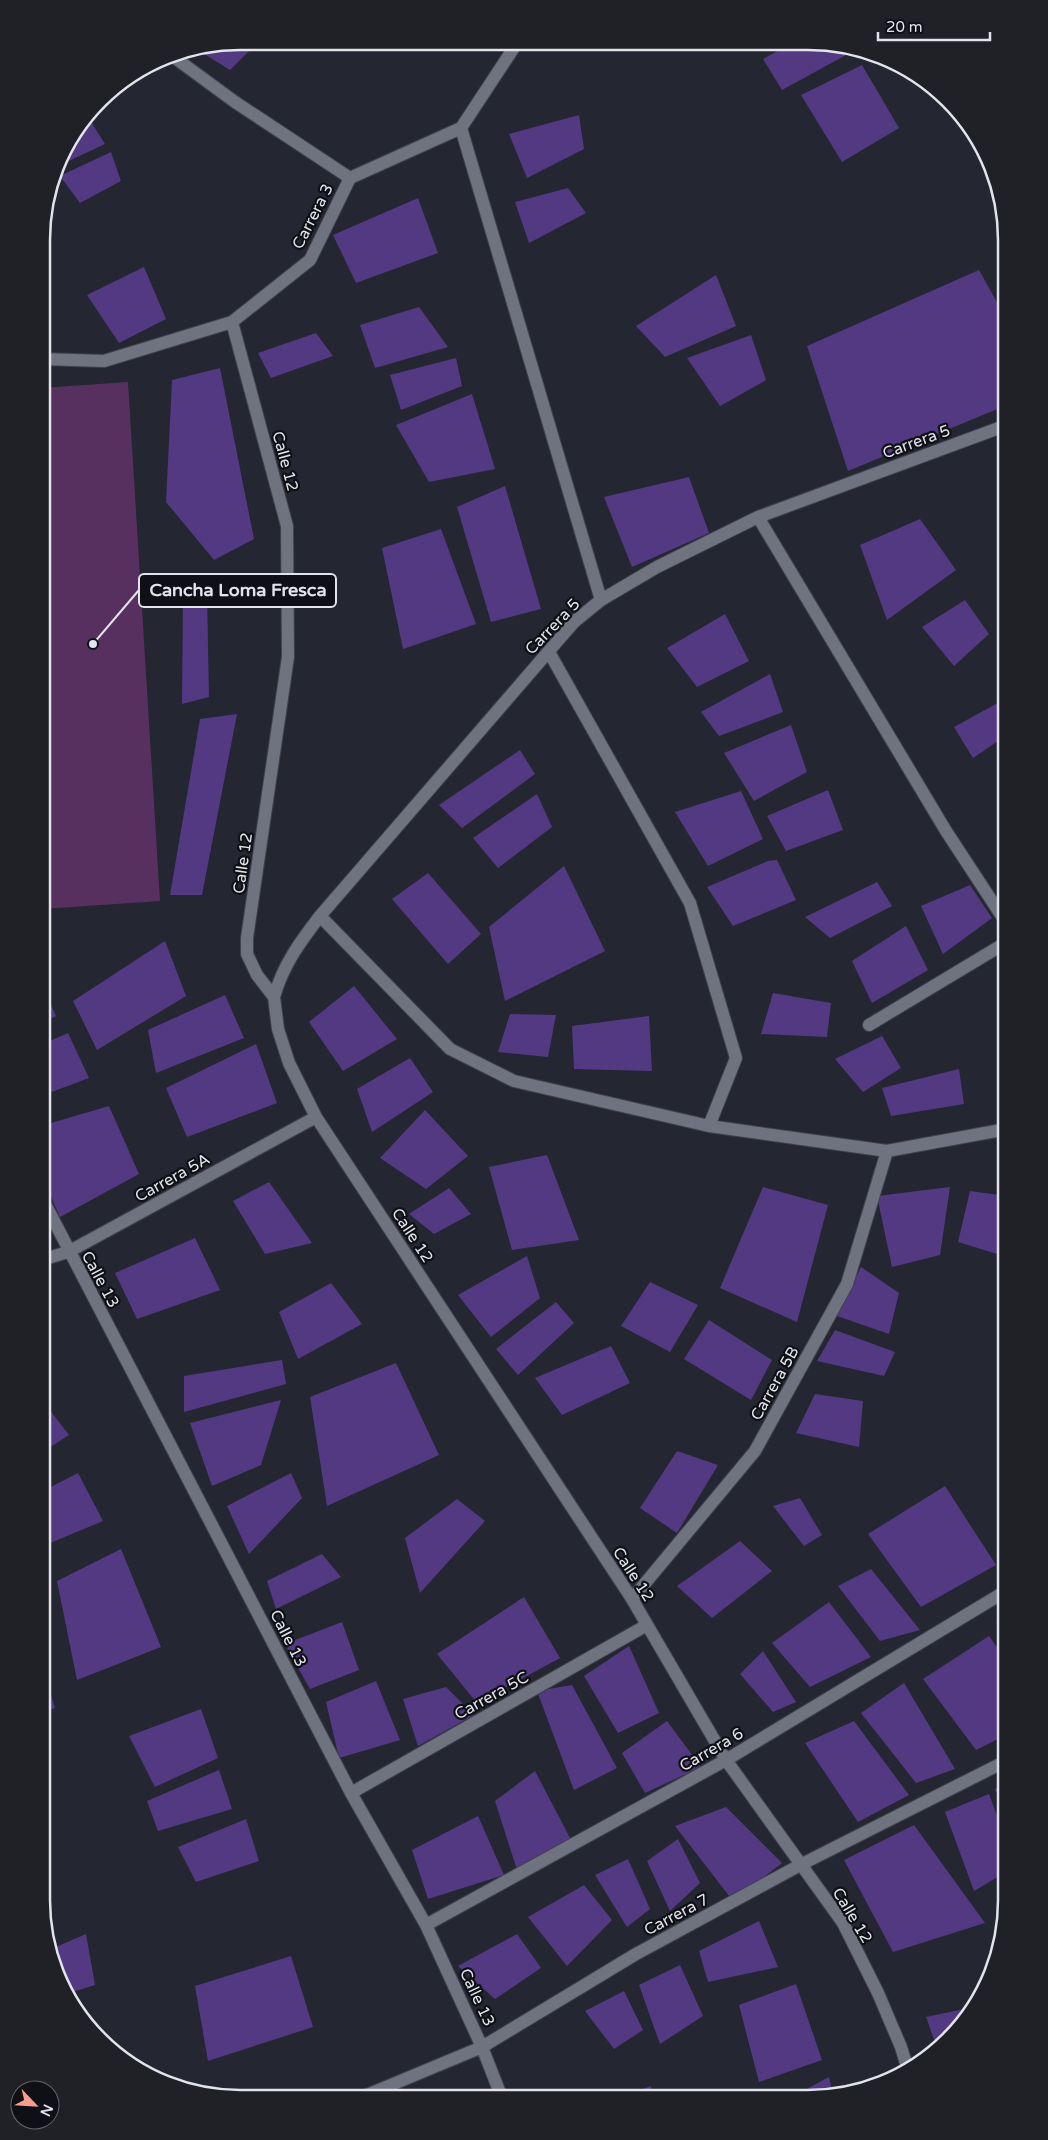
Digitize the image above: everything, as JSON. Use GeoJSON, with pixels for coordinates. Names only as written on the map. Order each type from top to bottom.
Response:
{"type":"FeatureCollection","features":[{"type":"Feature","properties":{"kind":"street"},"geometry":{"type":"LineString","coordinates":[[510,50],[461,128],[601,600]]}},
{"type":"Feature","properties":{"kind":"street"},"geometry":{"type":"LineString","coordinates":[[178,60],[235,102],[350,178]]}},
{"type":"Feature","properties":{"kind":"street","name":"Carrera 3"},"geometry":{"type":"LineString","coordinates":[[50,359],[104,361],[232,322],[310,260],[350,178],[461,128]]}},
{"type":"Feature","properties":{"kind":"street","name":"Calle 12"},"geometry":{"type":"LineString","coordinates":[[232,322],[287,526],[288,657],[247,938],[247,954],[257,975],[274,997],[278,1029],[289,1063],[316,1117],[632,1599],[726,1760],[843,1923],[878,1993],[906,2063]]}},
{"type":"Feature","properties":{"kind":"street","name":"Carrera 5"},"geometry":{"type":"LineString","coordinates":[[274,997],[281,973],[292,951],[320,916],[574,622],[601,600],[657,567],[758,517],[998,428]]}},
{"type":"Feature","properties":{"kind":"street"},"geometry":{"type":"LineString","coordinates":[[758,517],[946,831],[998,910]]}},
{"type":"Feature","properties":{"kind":"street"},"geometry":{"type":"LineString","coordinates":[[549,652],[690,903],[736,1058],[709,1126]]}},
{"type":"Feature","properties":{"kind":"street"},"geometry":{"type":"LineString","coordinates":[[320,916],[450,1049],[514,1081],[579,1098],[709,1126],[887,1151],[998,1130]]}},
{"type":"Feature","properties":{"kind":"street"},"geometry":{"type":"LineString","coordinates":[[869,1025],[998,947]]}},
{"type":"Feature","properties":{"kind":"street","name":"Carrera 5A"},"geometry":{"type":"LineString","coordinates":[[50,1257],[68,1252],[316,1117]]}},
{"type":"Feature","properties":{"kind":"street","name":"Carrera 5B"},"geometry":{"type":"LineString","coordinates":[[632,1599],[755,1451],[847,1284],[887,1151]]}},
{"type":"Feature","properties":{"kind":"street","name":"Calle 13"},"geometry":{"type":"LineString","coordinates":[[50,1213],[68,1252],[350,1792],[426,1924],[482,2047],[499,2090]]}},
{"type":"Feature","properties":{"kind":"street","name":"Carrera 6"},"geometry":{"type":"LineString","coordinates":[[426,1924],[726,1760],[998,1597]]}},
{"type":"Feature","properties":{"kind":"street","name":"Carrera 5C"},"geometry":{"type":"LineString","coordinates":[[350,1792],[647,1625]]}},
{"type":"Feature","properties":{"kind":"street","name":"Carrera 7"},"geometry":{"type":"LineString","coordinates":[[381,2090],[482,2047],[636,1954],[802,1864],[998,1765]]}},
{"type":"Feature","properties":{"kind":"shaded area"},"geometry":{"type":"Polygon","coordinates":[[[128,382],[160,901],[50,908],[50,387],[128,382]]]}},
{"type":"Feature","properties":{"kind":"building"},"geometry":{"type":"Polygon","coordinates":[[[227,50],[250,50],[230,70],[204,54],[227,50]]]}},
{"type":"Feature","properties":{"kind":"building"},"geometry":{"type":"Polygon","coordinates":[[[610,50],[630,51],[611,51],[610,50]]]}},
{"type":"Feature","properties":{"kind":"building"},"geometry":{"type":"Polygon","coordinates":[[[779,50],[821,50],[847,54],[782,90],[763,59],[779,50]]]}},
{"type":"Feature","properties":{"kind":"building"},"geometry":{"type":"Polygon","coordinates":[[[862,65],[899,128],[842,162],[801,95],[862,65]]]}},
{"type":"Feature","properties":{"kind":"building"},"geometry":{"type":"Polygon","coordinates":[[[579,115],[584,149],[527,178],[509,134],[579,115]]]}},
{"type":"Feature","properties":{"kind":"building"},"geometry":{"type":"Polygon","coordinates":[[[91,122],[105,144],[67,162],[75,145],[91,122]]]}},
{"type":"Feature","properties":{"kind":"building"},"geometry":{"type":"Polygon","coordinates":[[[111,152],[121,181],[80,203],[61,175],[111,152]]]}},
{"type":"Feature","properties":{"kind":"building"},"geometry":{"type":"Polygon","coordinates":[[[568,188],[586,213],[529,243],[515,202],[568,188]]]}},
{"type":"Feature","properties":{"kind":"building"},"geometry":{"type":"Polygon","coordinates":[[[418,198],[438,253],[356,283],[333,235],[418,198]]]}},
{"type":"Feature","properties":{"kind":"building"},"geometry":{"type":"Polygon","coordinates":[[[144,267],[166,319],[119,343],[87,295],[144,267]]]}},
{"type":"Feature","properties":{"kind":"building"},"geometry":{"type":"Polygon","coordinates":[[[979,270],[998,304],[998,409],[848,471],[807,346],[979,270]]]}},
{"type":"Feature","properties":{"kind":"building"},"geometry":{"type":"Polygon","coordinates":[[[716,275],[736,326],[665,357],[636,326],[716,275]]]}},
{"type":"Feature","properties":{"kind":"building"},"geometry":{"type":"Polygon","coordinates":[[[419,307],[448,347],[375,368],[360,325],[419,307]]]}},
{"type":"Feature","properties":{"kind":"building"},"geometry":{"type":"Polygon","coordinates":[[[316,333],[333,356],[271,378],[258,353],[316,333]]]}},
{"type":"Feature","properties":{"kind":"building"},"geometry":{"type":"Polygon","coordinates":[[[751,335],[766,380],[720,406],[687,358],[751,335]]]}},
{"type":"Feature","properties":{"kind":"building"},"geometry":{"type":"Polygon","coordinates":[[[456,358],[462,386],[401,410],[390,375],[456,358]]]}},
{"type":"Feature","properties":{"kind":"building"},"geometry":{"type":"Polygon","coordinates":[[[220,368],[254,539],[214,560],[166,502],[172,380],[220,368]]]}},
{"type":"Feature","properties":{"kind":"building"},"geometry":{"type":"Polygon","coordinates":[[[472,394],[495,469],[429,482],[396,425],[472,394]]]}},
{"type":"Feature","properties":{"kind":"building"},"geometry":{"type":"Polygon","coordinates":[[[689,477],[709,533],[632,567],[604,497],[689,477]]]}},
{"type":"Feature","properties":{"kind":"building"},"geometry":{"type":"Polygon","coordinates":[[[505,486],[541,609],[491,622],[457,507],[505,486]]]}},
{"type":"Feature","properties":{"kind":"building"},"geometry":{"type":"Polygon","coordinates":[[[920,519],[956,570],[887,620],[860,545],[920,519]]]}},
{"type":"Feature","properties":{"kind":"building"},"geometry":{"type":"Polygon","coordinates":[[[441,529],[476,624],[403,649],[382,548],[441,529]]]}},
{"type":"Feature","properties":{"kind":"building"},"geometry":{"type":"Polygon","coordinates":[[[207,594],[209,697],[182,704],[183,597],[207,594]]]}},
{"type":"Feature","properties":{"kind":"building"},"geometry":{"type":"Polygon","coordinates":[[[965,600],[989,634],[954,666],[922,627],[965,600]]]}},
{"type":"Feature","properties":{"kind":"building"},"geometry":{"type":"Polygon","coordinates":[[[725,614],[749,661],[697,687],[667,648],[725,614]]]}},
{"type":"Feature","properties":{"kind":"building"},"geometry":{"type":"Polygon","coordinates":[[[770,674],[783,712],[719,736],[701,712],[770,674]]]}},
{"type":"Feature","properties":{"kind":"building"},"geometry":{"type":"Polygon","coordinates":[[[998,703],[998,741],[973,758],[954,727],[998,703]]]}},
{"type":"Feature","properties":{"kind":"building"},"geometry":{"type":"Polygon","coordinates":[[[237,714],[202,895],[170,895],[200,719],[237,714]]]}},
{"type":"Feature","properties":{"kind":"building"},"geometry":{"type":"Polygon","coordinates":[[[791,725],[807,772],[754,801],[724,753],[791,725]]]}},
{"type":"Feature","properties":{"kind":"building"},"geometry":{"type":"Polygon","coordinates":[[[520,750],[535,774],[462,828],[439,805],[520,750]]]}},
{"type":"Feature","properties":{"kind":"building"},"geometry":{"type":"Polygon","coordinates":[[[828,790],[843,830],[786,851],[767,816],[828,790]]]}},
{"type":"Feature","properties":{"kind":"building"},"geometry":{"type":"Polygon","coordinates":[[[741,791],[763,839],[708,866],[675,812],[741,791]]]}},
{"type":"Feature","properties":{"kind":"building"},"geometry":{"type":"Polygon","coordinates":[[[537,794],[552,827],[498,868],[473,838],[537,794]]]}},
{"type":"Feature","properties":{"kind":"building"},"geometry":{"type":"Polygon","coordinates":[[[777,860],[796,900],[733,926],[707,887],[768,861],[777,860]]]}},
{"type":"Feature","properties":{"kind":"building"},"geometry":{"type":"Polygon","coordinates":[[[564,866],[605,951],[505,1001],[489,927],[564,866]]]}},
{"type":"Feature","properties":{"kind":"building"},"geometry":{"type":"Polygon","coordinates":[[[428,873],[481,934],[448,964],[392,899],[428,873]]]}},
{"type":"Feature","properties":{"kind":"building"},"geometry":{"type":"Polygon","coordinates":[[[877,882],[892,906],[830,938],[805,917],[877,882]]]}},
{"type":"Feature","properties":{"kind":"building"},"geometry":{"type":"Polygon","coordinates":[[[970,885],[992,918],[943,954],[921,906],[970,885]]]}},
{"type":"Feature","properties":{"kind":"building"},"geometry":{"type":"Polygon","coordinates":[[[906,926],[928,970],[872,1003],[852,961],[906,926]]]}},
{"type":"Feature","properties":{"kind":"building"},"geometry":{"type":"Polygon","coordinates":[[[165,941],[186,996],[97,1050],[73,1001],[165,941]]]}},
{"type":"Feature","properties":{"kind":"building"},"geometry":{"type":"Polygon","coordinates":[[[354,986],[397,1039],[343,1071],[309,1022],[354,986]]]}},
{"type":"Feature","properties":{"kind":"building"},"geometry":{"type":"Polygon","coordinates":[[[773,993],[831,1003],[827,1037],[761,1034],[773,993]]]}},
{"type":"Feature","properties":{"kind":"building"},"geometry":{"type":"Polygon","coordinates":[[[225,995],[244,1038],[156,1073],[148,1030],[225,995]]]}},
{"type":"Feature","properties":{"kind":"building"},"geometry":{"type":"Polygon","coordinates":[[[50,1003],[56,1016],[50,1019],[50,1003]]]}},
{"type":"Feature","properties":{"kind":"building"},"geometry":{"type":"Polygon","coordinates":[[[510,1014],[556,1015],[548,1057],[498,1052],[510,1014]]]}},
{"type":"Feature","properties":{"kind":"building"},"geometry":{"type":"Polygon","coordinates":[[[649,1016],[652,1071],[574,1069],[572,1026],[649,1016]]]}},
{"type":"Feature","properties":{"kind":"building"},"geometry":{"type":"Polygon","coordinates":[[[68,1033],[89,1078],[50,1093],[50,1041],[68,1033]]]}},
{"type":"Feature","properties":{"kind":"building"},"geometry":{"type":"Polygon","coordinates":[[[882,1036],[901,1068],[863,1092],[835,1059],[882,1036]]]}},
{"type":"Feature","properties":{"kind":"building"},"geometry":{"type":"Polygon","coordinates":[[[256,1044],[277,1103],[187,1137],[166,1088],[256,1044]]]}},
{"type":"Feature","properties":{"kind":"building"},"geometry":{"type":"Polygon","coordinates":[[[410,1058],[433,1092],[372,1132],[357,1089],[410,1058]]]}},
{"type":"Feature","properties":{"kind":"building"},"geometry":{"type":"Polygon","coordinates":[[[959,1069],[964,1104],[891,1116],[882,1088],[959,1069]]]}},
{"type":"Feature","properties":{"kind":"building"},"geometry":{"type":"Polygon","coordinates":[[[109,1106],[139,1174],[60,1217],[50,1195],[50,1123],[109,1106]]]}},
{"type":"Feature","properties":{"kind":"building"},"geometry":{"type":"Polygon","coordinates":[[[425,1110],[468,1156],[426,1189],[380,1158],[425,1110]]]}},
{"type":"Feature","properties":{"kind":"building"},"geometry":{"type":"Polygon","coordinates":[[[547,1155],[579,1240],[512,1250],[489,1167],[547,1155]]]}},
{"type":"Feature","properties":{"kind":"building"},"geometry":{"type":"Polygon","coordinates":[[[269,1182],[312,1243],[265,1254],[233,1201],[269,1182]]]}},
{"type":"Feature","properties":{"kind":"building"},"geometry":{"type":"Polygon","coordinates":[[[763,1187],[828,1205],[797,1322],[720,1288],[763,1187]]]}},
{"type":"Feature","properties":{"kind":"building"},"geometry":{"type":"Polygon","coordinates":[[[950,1187],[940,1255],[892,1267],[877,1196],[950,1187]]]}},
{"type":"Feature","properties":{"kind":"building"},"geometry":{"type":"Polygon","coordinates":[[[449,1188],[471,1214],[434,1234],[409,1214],[449,1188]]]}},
{"type":"Feature","properties":{"kind":"building"},"geometry":{"type":"Polygon","coordinates":[[[970,1191],[998,1195],[998,1254],[958,1242],[970,1191]]]}},
{"type":"Feature","properties":{"kind":"building"},"geometry":{"type":"Polygon","coordinates":[[[195,1238],[220,1290],[137,1319],[115,1273],[195,1238]]]}},
{"type":"Feature","properties":{"kind":"building"},"geometry":{"type":"Polygon","coordinates":[[[527,1256],[540,1298],[491,1337],[458,1295],[527,1256]]]}},
{"type":"Feature","properties":{"kind":"building"},"geometry":{"type":"Polygon","coordinates":[[[861,1267],[899,1293],[889,1334],[837,1316],[861,1267]]]}},
{"type":"Feature","properties":{"kind":"building"},"geometry":{"type":"Polygon","coordinates":[[[650,1282],[698,1305],[670,1352],[621,1326],[650,1282]]]}},
{"type":"Feature","properties":{"kind":"building"},"geometry":{"type":"Polygon","coordinates":[[[331,1283],[362,1324],[298,1359],[279,1312],[331,1283]]]}},
{"type":"Feature","properties":{"kind":"building"},"geometry":{"type":"Polygon","coordinates":[[[556,1302],[574,1323],[518,1375],[496,1349],[556,1302]]]}},
{"type":"Feature","properties":{"kind":"building"},"geometry":{"type":"Polygon","coordinates":[[[709,1320],[772,1360],[751,1400],[684,1359],[709,1320]]]}},
{"type":"Feature","properties":{"kind":"building"},"geometry":{"type":"Polygon","coordinates":[[[835,1330],[895,1352],[884,1376],[817,1361],[835,1330]]]}},
{"type":"Feature","properties":{"kind":"building"},"geometry":{"type":"Polygon","coordinates":[[[611,1346],[630,1383],[562,1415],[535,1378],[611,1346]]]}},
{"type":"Feature","properties":{"kind":"building"},"geometry":{"type":"Polygon","coordinates":[[[282,1360],[286,1384],[184,1412],[184,1376],[282,1360]]]}},
{"type":"Feature","properties":{"kind":"building"},"geometry":{"type":"Polygon","coordinates":[[[396,1363],[439,1455],[327,1506],[310,1397],[396,1363]]]}},
{"type":"Feature","properties":{"kind":"building"},"geometry":{"type":"Polygon","coordinates":[[[815,1394],[863,1401],[859,1447],[796,1433],[815,1394]]]}},
{"type":"Feature","properties":{"kind":"building"},"geometry":{"type":"Polygon","coordinates":[[[281,1400],[261,1465],[212,1486],[190,1423],[281,1400]]]}},
{"type":"Feature","properties":{"kind":"building"},"geometry":{"type":"Polygon","coordinates":[[[50,1410],[69,1435],[50,1447],[50,1410]]]}},
{"type":"Feature","properties":{"kind":"building"},"geometry":{"type":"Polygon","coordinates":[[[677,1451],[718,1465],[677,1533],[640,1508],[677,1451]]]}},
{"type":"Feature","properties":{"kind":"building"},"geometry":{"type":"Polygon","coordinates":[[[78,1473],[103,1521],[50,1543],[50,1487],[78,1473]]]}},
{"type":"Feature","properties":{"kind":"building"},"geometry":{"type":"Polygon","coordinates":[[[291,1473],[302,1498],[249,1554],[227,1506],[291,1473]]]}},
{"type":"Feature","properties":{"kind":"building"},"geometry":{"type":"Polygon","coordinates":[[[945,1486],[996,1565],[921,1607],[868,1534],[945,1486]]]}},
{"type":"Feature","properties":{"kind":"building"},"geometry":{"type":"Polygon","coordinates":[[[800,1498],[822,1535],[804,1546],[773,1506],[800,1498]]]}},
{"type":"Feature","properties":{"kind":"building"},"geometry":{"type":"Polygon","coordinates":[[[457,1499],[485,1521],[420,1593],[405,1538],[457,1499]]]}},
{"type":"Feature","properties":{"kind":"building"},"geometry":{"type":"Polygon","coordinates":[[[740,1541],[772,1571],[712,1618],[677,1586],[740,1541]]]}},
{"type":"Feature","properties":{"kind":"building"},"geometry":{"type":"Polygon","coordinates":[[[121,1549],[161,1647],[77,1680],[57,1581],[121,1549]]]}},
{"type":"Feature","properties":{"kind":"building"},"geometry":{"type":"Polygon","coordinates":[[[322,1554],[341,1577],[276,1609],[267,1581],[322,1554]]]}},
{"type":"Feature","properties":{"kind":"building"},"geometry":{"type":"Polygon","coordinates":[[[871,1569],[920,1630],[880,1641],[838,1586],[871,1569]]]}},
{"type":"Feature","properties":{"kind":"building"},"geometry":{"type":"Polygon","coordinates":[[[524,1597],[560,1658],[477,1703],[437,1654],[524,1597]]]}},
{"type":"Feature","properties":{"kind":"building"},"geometry":{"type":"Polygon","coordinates":[[[829,1602],[871,1657],[810,1687],[772,1643],[829,1602]]]}},
{"type":"Feature","properties":{"kind":"building"},"geometry":{"type":"Polygon","coordinates":[[[342,1622],[359,1670],[310,1689],[285,1644],[342,1622]]]}},
{"type":"Feature","properties":{"kind":"building"},"geometry":{"type":"Polygon","coordinates":[[[989,1636],[998,1649],[998,1739],[976,1750],[923,1679],[989,1636]]]}},
{"type":"Feature","properties":{"kind":"building"},"geometry":{"type":"Polygon","coordinates":[[[629,1646],[659,1713],[618,1733],[584,1676],[629,1646]]]}},
{"type":"Feature","properties":{"kind":"building"},"geometry":{"type":"Polygon","coordinates":[[[763,1651],[796,1702],[773,1712],[740,1674],[763,1651]]]}},
{"type":"Feature","properties":{"kind":"building"},"geometry":{"type":"Polygon","coordinates":[[[376,1681],[400,1740],[339,1758],[326,1702],[376,1681]]]}},
{"type":"Feature","properties":{"kind":"building"},"geometry":{"type":"Polygon","coordinates":[[[904,1683],[955,1769],[916,1783],[861,1713],[904,1683]]]}},
{"type":"Feature","properties":{"kind":"building"},"geometry":{"type":"Polygon","coordinates":[[[572,1685],[617,1768],[574,1790],[537,1691],[572,1685]]]}},
{"type":"Feature","properties":{"kind":"building"},"geometry":{"type":"Polygon","coordinates":[[[446,1687],[474,1715],[418,1746],[403,1699],[446,1687]]]}},
{"type":"Feature","properties":{"kind":"building"},"geometry":{"type":"Polygon","coordinates":[[[50,1692],[55,1708],[50,1710],[50,1692]]]}},
{"type":"Feature","properties":{"kind":"building"},"geometry":{"type":"Polygon","coordinates":[[[201,1709],[218,1758],[155,1787],[129,1736],[201,1709]]]}},
{"type":"Feature","properties":{"kind":"building"},"geometry":{"type":"Polygon","coordinates":[[[667,1721],[701,1767],[645,1793],[622,1753],[667,1721]]]}},
{"type":"Feature","properties":{"kind":"building"},"geometry":{"type":"Polygon","coordinates":[[[854,1721],[909,1795],[858,1822],[805,1743],[854,1721]]]}},
{"type":"Feature","properties":{"kind":"building"},"geometry":{"type":"Polygon","coordinates":[[[219,1770],[232,1809],[158,1831],[147,1801],[219,1770]]]}},
{"type":"Feature","properties":{"kind":"building"},"geometry":{"type":"Polygon","coordinates":[[[535,1771],[570,1838],[518,1873],[495,1801],[535,1771]]]}},
{"type":"Feature","properties":{"kind":"building"},"geometry":{"type":"Polygon","coordinates":[[[989,1794],[998,1818],[998,1877],[974,1891],[945,1812],[989,1794]]]}},
{"type":"Feature","properties":{"kind":"building"},"geometry":{"type":"Polygon","coordinates":[[[726,1807],[782,1863],[733,1901],[675,1826],[726,1807]]]}},
{"type":"Feature","properties":{"kind":"building"},"geometry":{"type":"Polygon","coordinates":[[[478,1816],[504,1875],[428,1899],[412,1850],[478,1816]]]}},
{"type":"Feature","properties":{"kind":"building"},"geometry":{"type":"Polygon","coordinates":[[[246,1819],[259,1861],[196,1882],[178,1847],[246,1819]]]}},
{"type":"Feature","properties":{"kind":"building"},"geometry":{"type":"Polygon","coordinates":[[[914,1825],[985,1923],[893,1952],[844,1860],[914,1825]]]}},
{"type":"Feature","properties":{"kind":"building"},"geometry":{"type":"Polygon","coordinates":[[[678,1839],[700,1883],[670,1911],[647,1861],[678,1839]]]}},
{"type":"Feature","properties":{"kind":"building"},"geometry":{"type":"Polygon","coordinates":[[[628,1859],[650,1909],[627,1927],[595,1875],[628,1859]]]}},
{"type":"Feature","properties":{"kind":"building"},"geometry":{"type":"Polygon","coordinates":[[[584,1885],[612,1920],[567,1966],[528,1917],[584,1885]]]}},
{"type":"Feature","properties":{"kind":"building"},"geometry":{"type":"Polygon","coordinates":[[[759,1921],[778,1967],[708,1982],[699,1951],[759,1921]]]}},
{"type":"Feature","properties":{"kind":"building"},"geometry":{"type":"Polygon","coordinates":[[[86,1934],[95,1985],[73,1992],[64,1973],[56,1947],[86,1934]]]}},
{"type":"Feature","properties":{"kind":"building"},"geometry":{"type":"Polygon","coordinates":[[[517,1934],[541,1968],[495,1999],[458,1966],[517,1934]]]}},
{"type":"Feature","properties":{"kind":"building"},"geometry":{"type":"Polygon","coordinates":[[[291,1956],[313,2027],[208,2061],[195,1986],[291,1956]]]}},
{"type":"Feature","properties":{"kind":"building"},"geometry":{"type":"Polygon","coordinates":[[[680,1965],[703,2016],[660,2044],[639,1985],[680,1965]]]}},
{"type":"Feature","properties":{"kind":"building"},"geometry":{"type":"Polygon","coordinates":[[[796,1984],[822,2060],[759,2082],[739,2005],[796,1984]]]}},
{"type":"Feature","properties":{"kind":"building"},"geometry":{"type":"Polygon","coordinates":[[[624,1991],[643,2030],[614,2049],[585,2011],[624,1991]]]}},
{"type":"Feature","properties":{"kind":"building"},"geometry":{"type":"Polygon","coordinates":[[[964,2009],[935,2041],[926,2017],[964,2009]]]}},
{"type":"Feature","properties":{"kind":"building"},"geometry":{"type":"Polygon","coordinates":[[[829,2077],[832,2088],[805,2090],[829,2077]]]}},
{"type":"Feature","properties":{"kind":"building"},"geometry":{"type":"Polygon","coordinates":[[[651,2086],[651,2090],[640,2090],[651,2086]]]}},
{"type":"Feature","properties":{"kind":"place","name":"Cancha Loma Fresca"},"geometry":{"type":"Point","coordinates":[93,644]}}]}
